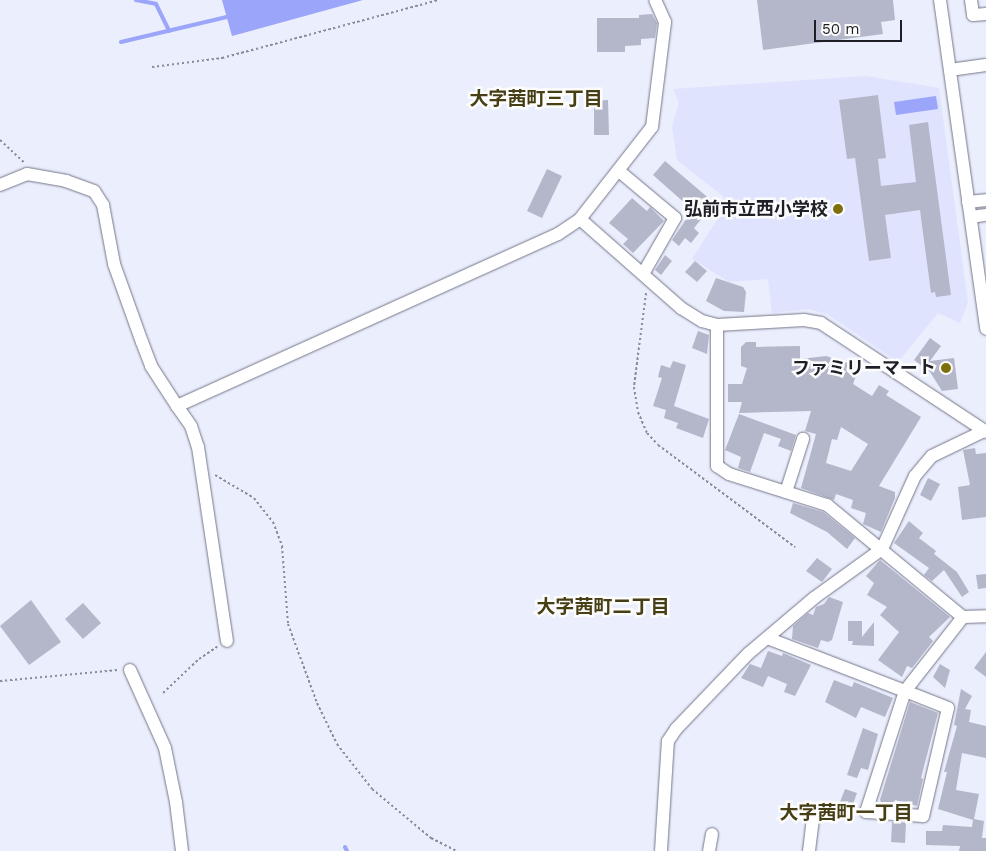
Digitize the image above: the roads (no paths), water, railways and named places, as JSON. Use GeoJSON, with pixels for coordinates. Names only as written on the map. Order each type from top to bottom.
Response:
{"type":"FeatureCollection","features":[{"type":"Feature","properties":{"kind":"street"},"geometry":{"type":"LineString","coordinates":[[177,406],[558,234],[580,219],[647,137],[656,113],[657,73],[666,22],[655,0]]}},
{"type":"Feature","properties":{"kind":"street"},"geometry":{"type":"LineString","coordinates":[[940,0],[986,329]]}},
{"type":"Feature","properties":{"kind":"street"},"geometry":{"type":"LineString","coordinates":[[971,0],[973,16],[986,14]]}},
{"type":"Feature","properties":{"kind":"street"},"geometry":{"type":"LineString","coordinates":[[950,70],[986,65]]}},
{"type":"Feature","properties":{"kind":"street"},"geometry":{"type":"LineString","coordinates":[[619,171],[675,218],[646,276]]}},
{"type":"Feature","properties":{"kind":"street"},"geometry":{"type":"LineString","coordinates":[[0,185],[27,174],[86,186],[94,191],[103,205],[114,264],[142,342],[154,372],[191,426],[198,447],[227,641]]}},
{"type":"Feature","properties":{"kind":"street"},"geometry":{"type":"LineString","coordinates":[[968,202],[986,200]]}},
{"type":"Feature","properties":{"kind":"street"},"geometry":{"type":"LineString","coordinates":[[970,218],[986,215]]}},
{"type":"Feature","properties":{"kind":"street"},"geometry":{"type":"LineString","coordinates":[[580,219],[681,308],[702,321],[717,325],[804,320],[821,323],[985,432]]}},
{"type":"Feature","properties":{"kind":"street"},"geometry":{"type":"LineString","coordinates":[[717,325],[717,466],[729,474],[827,505],[963,617],[986,616]]}},
{"type":"Feature","properties":{"kind":"street"},"geometry":{"type":"LineString","coordinates":[[661,851],[668,741],[719,682],[768,638],[814,598],[882,549],[915,476],[932,456],[985,432]]}},
{"type":"Feature","properties":{"kind":"street"},"geometry":{"type":"LineString","coordinates":[[786,492],[803,439]]}},
{"type":"Feature","properties":{"kind":"street"},"geometry":{"type":"LineString","coordinates":[[768,638],[905,691],[948,708],[923,816],[866,812],[905,691],[963,617]]}},
{"type":"Feature","properties":{"kind":"street"},"geometry":{"type":"LineString","coordinates":[[130,670],[164,748],[176,802],[182,851]]}},
{"type":"Feature","properties":{"kind":"street"},"geometry":{"type":"LineString","coordinates":[[809,851],[813,820]]}},
{"type":"Feature","properties":{"kind":"street"},"geometry":{"type":"LineString","coordinates":[[709,851],[712,834]]}},
{"type":"Feature","properties":{"kind":"water"},"geometry":{"type":"Polygon","coordinates":[[[222,0],[363,0],[232,36],[222,0]]]}},
{"type":"Feature","properties":{"kind":"water"},"geometry":{"type":"Polygon","coordinates":[[[936,96],[938,109],[896,115],[894,102],[936,96]]]}},
{"type":"Feature","properties":{"kind":"waterway"},"geometry":{"type":"LineString","coordinates":[[136,0],[156,4],[169,31]]}},
{"type":"Feature","properties":{"kind":"waterway"},"geometry":{"type":"LineString","coordinates":[[121,42],[231,16]]}},
{"type":"Feature","properties":{"kind":"waterway"},"geometry":{"type":"LineString","coordinates":[[345,847],[347,851]]}},
{"type":"Feature","properties":{"kind":"place","name":"弘前市立西小学校"},"geometry":{"type":"Point","coordinates":[838,209]}},
{"type":"Feature","properties":{"kind":"place","name":"ファミリーマート"},"geometry":{"type":"Point","coordinates":[946,368]}},
{"type":"Feature","properties":{"kind":"district","name":"大字茜町三丁目"},"geometry":{"type":"Point","coordinates":[536,99]}},
{"type":"Feature","properties":{"kind":"district","name":"大字茜町二丁目"},"geometry":{"type":"Point","coordinates":[603,607]}},
{"type":"Feature","properties":{"kind":"district","name":"大字茜町一丁目"},"geometry":{"type":"Point","coordinates":[846,813]}}]}
